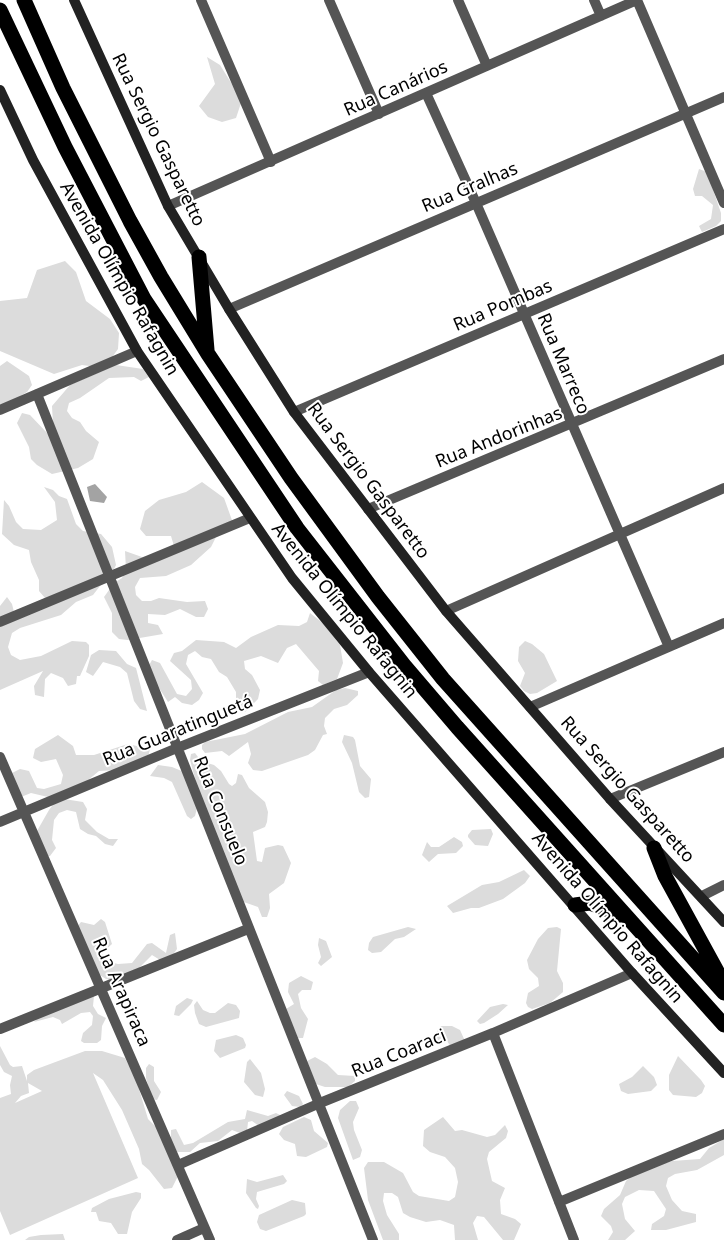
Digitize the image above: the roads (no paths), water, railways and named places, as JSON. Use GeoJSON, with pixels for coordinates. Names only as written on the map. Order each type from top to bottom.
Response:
{"type":"FeatureCollection","features":[{"type":"Feature","properties":{"kind":"highway"},"geometry":{"type":"LineString","coordinates":[[24,0],[62,88],[130,221],[208,354],[291,478],[378,597],[443,679],[724,993]]}},
{"type":"Feature","properties":{"kind":"highway"},"geometry":{"type":"LineString","coordinates":[[0,10],[65,147],[144,299],[297,528],[422,685],[724,1025]]}},
{"type":"Feature","properties":{"kind":"highway"},"geometry":{"type":"LineString","coordinates":[[199,257],[208,354]]}},
{"type":"Feature","properties":{"kind":"highway"},"geometry":{"type":"LineString","coordinates":[[654,848],[666,876],[724,984]]}},
{"type":"Feature","properties":{"kind":"highway"},"geometry":{"type":"LineString","coordinates":[[575,906],[590,903],[605,907],[629,919]]}},
{"type":"Feature","properties":{"kind":"street","name":"Rua Sergio Gasparetto"},"geometry":{"type":"LineString","coordinates":[[74,0],[168,206],[229,310],[294,412],[446,611],[610,799],[654,848],[702,896],[724,922]]}},
{"type":"Feature","properties":{"kind":"street"},"geometry":{"type":"LineString","coordinates":[[201,0],[271,162]]}},
{"type":"Feature","properties":{"kind":"street"},"geometry":{"type":"LineString","coordinates":[[329,0],[379,114]]}},
{"type":"Feature","properties":{"kind":"street"},"geometry":{"type":"LineString","coordinates":[[458,0],[487,66]]}},
{"type":"Feature","properties":{"kind":"street"},"geometry":{"type":"LineString","coordinates":[[594,0],[601,16]]}},
{"type":"Feature","properties":{"kind":"street","name":"Rua Canários"},"geometry":{"type":"LineString","coordinates":[[168,206],[637,0]]}},
{"type":"Feature","properties":{"kind":"street"},"geometry":{"type":"LineString","coordinates":[[637,0],[724,203]]}},
{"type":"Feature","properties":{"kind":"street","name":"Avenida Olímpio Rafagnin"},"geometry":{"type":"LineString","coordinates":[[0,90],[33,160],[137,351],[292,578],[369,672],[632,973],[724,1073]]}},
{"type":"Feature","properties":{"kind":"street","name":"Rua Marreco"},"geometry":{"type":"LineString","coordinates":[[426,93],[525,314],[669,648]]}},
{"type":"Feature","properties":{"kind":"street","name":"Rua Gralhas"},"geometry":{"type":"LineString","coordinates":[[229,310],[724,97]]}},
{"type":"Feature","properties":{"kind":"street","name":"Rua Pombas"},"geometry":{"type":"LineString","coordinates":[[294,412],[724,229]]}},
{"type":"Feature","properties":{"kind":"street"},"geometry":{"type":"LineString","coordinates":[[0,410],[137,351]]}},
{"type":"Feature","properties":{"kind":"street","name":"Rua Andorinhas"},"geometry":{"type":"LineString","coordinates":[[368,509],[572,425],[724,359]]}},
{"type":"Feature","properties":{"kind":"street","name":"Rua Consuelo"},"geometry":{"type":"LineString","coordinates":[[37,394],[111,575],[248,929],[320,1103],[373,1240]]}},
{"type":"Feature","properties":{"kind":"street"},"geometry":{"type":"LineString","coordinates":[[446,611],[724,488]]}},
{"type":"Feature","properties":{"kind":"street"},"geometry":{"type":"LineString","coordinates":[[0,622],[250,518]]}},
{"type":"Feature","properties":{"kind":"street"},"geometry":{"type":"LineString","coordinates":[[530,707],[724,623]]}},
{"type":"Feature","properties":{"kind":"street","name":"Rua Guaratinguetá"},"geometry":{"type":"LineString","coordinates":[[0,822],[177,748],[369,672]]}},
{"type":"Feature","properties":{"kind":"street"},"geometry":{"type":"LineString","coordinates":[[610,799],[724,752]]}},
{"type":"Feature","properties":{"kind":"street","name":"Rua Arapiraca"},"geometry":{"type":"LineString","coordinates":[[0,757],[210,1240]]}},
{"type":"Feature","properties":{"kind":"street"},"geometry":{"type":"LineString","coordinates":[[702,896],[724,885]]}},
{"type":"Feature","properties":{"kind":"street"},"geometry":{"type":"LineString","coordinates":[[0,1030],[248,929]]}},
{"type":"Feature","properties":{"kind":"street","name":"Rua Coaraci"},"geometry":{"type":"LineString","coordinates":[[178,1165],[320,1103],[493,1034],[632,973]]}},
{"type":"Feature","properties":{"kind":"street"},"geometry":{"type":"LineString","coordinates":[[493,1034],[574,1240]]}},
{"type":"Feature","properties":{"kind":"street"},"geometry":{"type":"LineString","coordinates":[[559,1202],[724,1134]]}},
{"type":"Feature","properties":{"kind":"street"},"geometry":{"type":"LineString","coordinates":[[177,1240],[204,1228]]}}]}
